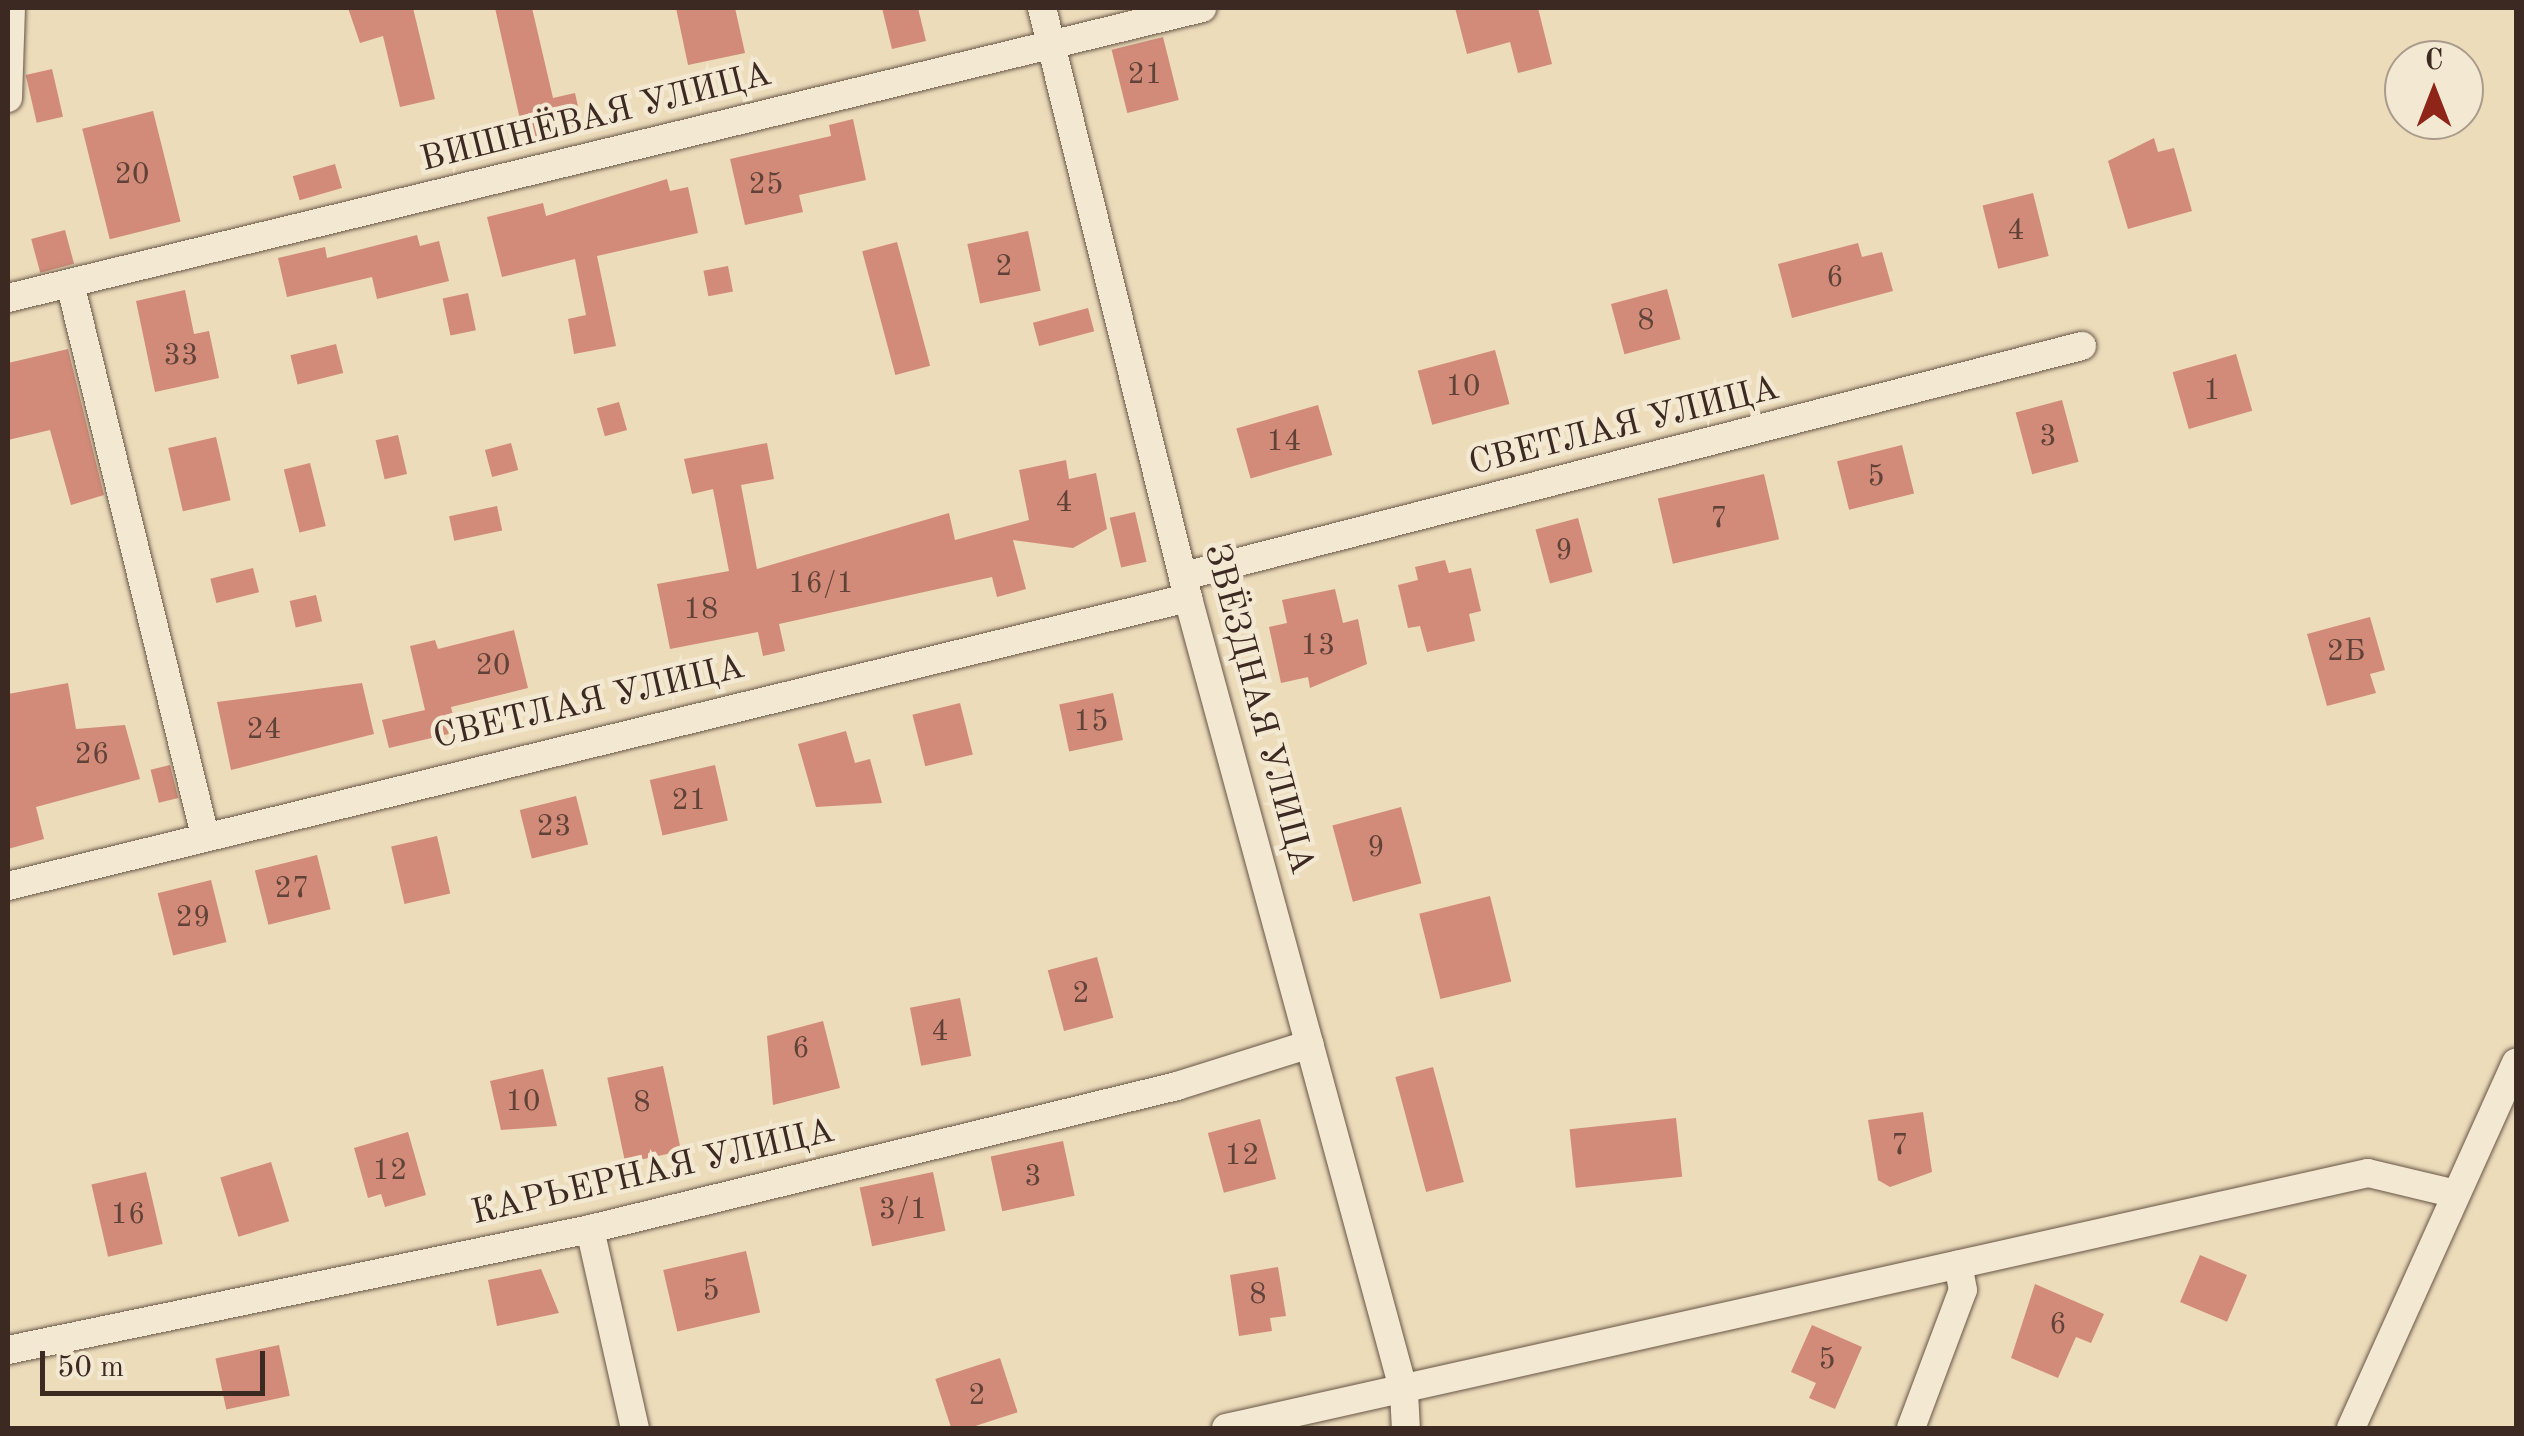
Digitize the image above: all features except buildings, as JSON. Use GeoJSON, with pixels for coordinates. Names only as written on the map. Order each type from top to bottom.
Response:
{"type":"FeatureCollection","features":[{"type":"Feature","properties":{"kind":"street"},"geometry":{"type":"LineString","coordinates":[[8,98],[12,8]]}},
{"type":"Feature","properties":{"kind":"street","name":"ЗВЁЗДНАЯ УЛИЦА"},"geometry":{"type":"LineString","coordinates":[[1042,8],[1186,587],[1404,1392],[1406,1428]]}},
{"type":"Feature","properties":{"kind":"street","name":"ВИШНЁВАЯ УЛИЦА"},"geometry":{"type":"LineString","coordinates":[[8,298],[1202,8]]}},
{"type":"Feature","properties":{"kind":"street"},"geometry":{"type":"LineString","coordinates":[[70,283],[205,836]]}},
{"type":"Feature","properties":{"kind":"street","name":"СВЕТЛАЯ УЛИЦА"},"geometry":{"type":"LineString","coordinates":[[8,886],[1186,587],[2082,346]]}},
{"type":"Feature","properties":{"kind":"street","name":"КАРЬЕРНАЯ УЛИЦА"},"geometry":{"type":"LineString","coordinates":[[8,1350],[590,1229],[1177,1086],[1310,1044]]}},
{"type":"Feature","properties":{"kind":"street"},"geometry":{"type":"LineString","coordinates":[[2350,1428],[2516,1062]]}},
{"type":"Feature","properties":{"kind":"street"},"geometry":{"type":"LineString","coordinates":[[1226,1428],[1404,1392],[2368,1174],[2456,1194]]}},
{"type":"Feature","properties":{"kind":"street"},"geometry":{"type":"LineString","coordinates":[[590,1229],[635,1428]]}},
{"type":"Feature","properties":{"kind":"street"},"geometry":{"type":"LineString","coordinates":[[1911,1428],[1964,1290],[1958,1264]]}}]}
